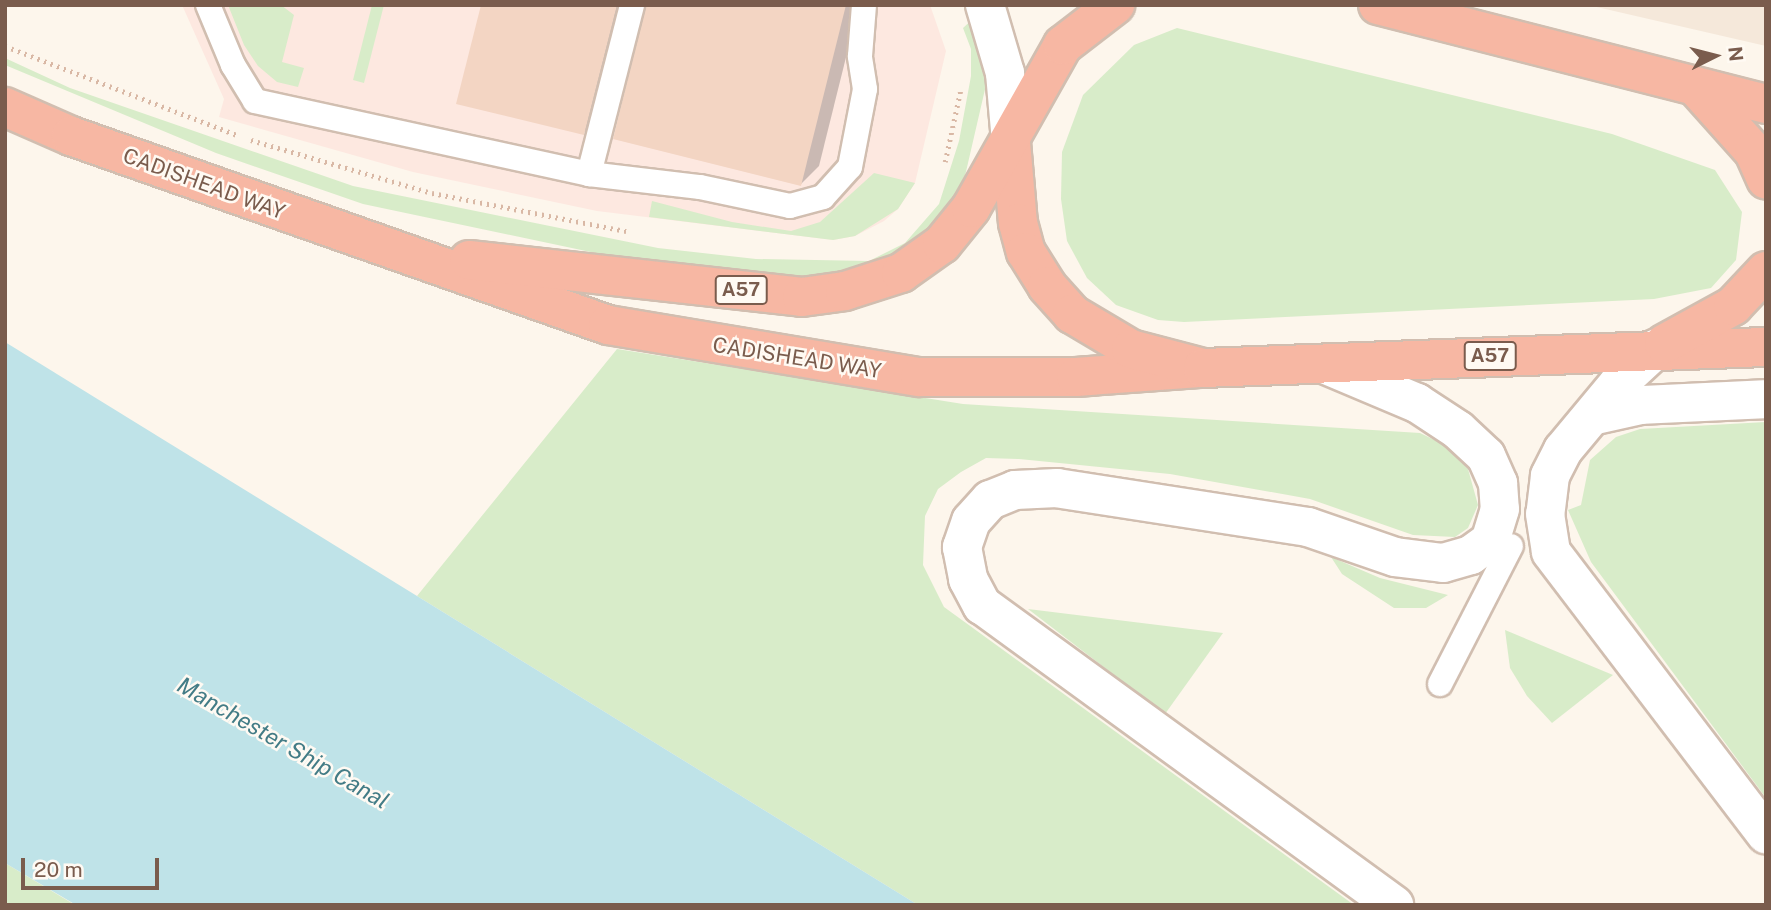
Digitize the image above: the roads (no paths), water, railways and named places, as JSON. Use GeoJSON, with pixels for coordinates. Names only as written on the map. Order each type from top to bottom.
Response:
{"type":"FeatureCollection","features":[{"type":"Feature","properties":{"kind":"highway","name":"A57"},"geometry":{"type":"LineString","coordinates":[[1115,5],[1063,46],[1011,142],[1018,223],[1026,251],[1047,286],[1097,333],[1131,349],[1203,368],[1657,348],[1766,347]]}},
{"type":"Feature","properties":{"kind":"highway"},"geometry":{"type":"LineString","coordinates":[[1378,5],[1441,13],[1697,88],[1766,104]]}},
{"type":"Feature","properties":{"kind":"highway"},"geometry":{"type":"LineString","coordinates":[[1697,88],[1754,152],[1766,179]]}},
{"type":"Feature","properties":{"kind":"highway","name":"CADISHEAD WAY"},"geometry":{"type":"LineString","coordinates":[[5,107],[71,136],[608,325],[840,367],[920,377],[1076,377],[1203,368]]}},
{"type":"Feature","properties":{"kind":"highway","name":"CADISHEAD WAY"},"geometry":{"type":"LineString","coordinates":[[405,253],[802,297],[845,291],[901,274],[942,244],[971,208],[1011,142]]}},
{"type":"Feature","properties":{"kind":"highway","name":"A57"},"geometry":{"type":"LineString","coordinates":[[1657,348],[1733,306],[1766,271]]}},
{"type":"Feature","properties":{"kind":"street"},"geometry":{"type":"LineString","coordinates":[[985,5],[1005,73],[1011,142]]}},
{"type":"Feature","properties":{"kind":"street"},"geometry":{"type":"LineString","coordinates":[[1657,348],[1618,384],[1595,415],[1563,450],[1550,476],[1545,514],[1551,552],[1766,834]]}},
{"type":"Feature","properties":{"kind":"street"},"geometry":{"type":"LineString","coordinates":[[1324,364],[1417,403],[1458,430],[1486,456],[1497,483],[1500,543]]}},
{"type":"Feature","properties":{"kind":"street"},"geometry":{"type":"LineString","coordinates":[[1595,415],[1641,405],[1766,399]]}},
{"type":"Feature","properties":{"kind":"street"},"geometry":{"type":"LineString","coordinates":[[1394,905],[982,605],[968,579],[962,547],[971,521],[990,500],[1015,490],[1057,488],[1308,527],[1395,557],[1431,561],[1471,555],[1500,543],[1551,552]]}},
{"type":"Feature","properties":{"kind":"lane"},"geometry":{"type":"LineString","coordinates":[[208,5],[233,65],[255,101],[589,174],[700,187],[790,206],[822,197],[850,167],[865,89],[860,56],[864,5]]}},
{"type":"Feature","properties":{"kind":"lane"},"geometry":{"type":"LineString","coordinates":[[589,174],[632,5]]}},
{"type":"Feature","properties":{"kind":"lane"},"geometry":{"type":"LineString","coordinates":[[1440,684],[1500,543]]}},
{"type":"Feature","properties":{"kind":"water","name":"Manchester Ship Canal"},"geometry":{"type":"Polygon","coordinates":[[[5,342],[918,905],[76,905],[5,863],[5,342]]]}}]}
